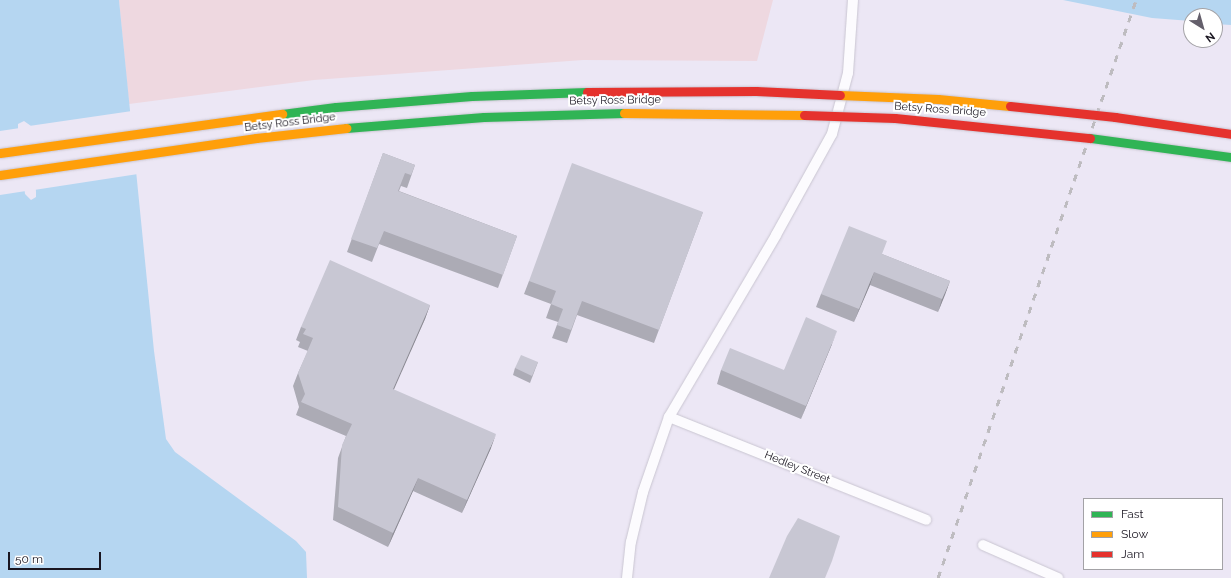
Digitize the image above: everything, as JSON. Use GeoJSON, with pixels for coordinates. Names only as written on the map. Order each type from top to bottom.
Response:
{"type":"FeatureCollection","features":[{"type":"Feature","properties":{"kind":"highway","name":"Betsy Ross Bridge"},"geometry":{"type":"LineString","coordinates":[[0,153],[336,107],[472,96],[598,91],[756,91],[938,99],[1091,114],[1231,134]]}},
{"type":"Feature","properties":{"kind":"highway","name":"Betsy Ross Bridge"},"geometry":{"type":"LineString","coordinates":[[0,175],[256,138],[348,128],[469,118],[621,112],[756,113],[895,118],[1032,130],[1231,157]]}},
{"type":"Feature","properties":{"kind":"street"},"geometry":{"type":"LineString","coordinates":[[627,578],[631,542],[642,492],[669,417],[776,235],[832,134],[848,73],[852,0]]}},
{"type":"Feature","properties":{"kind":"street","name":"Hedley Street"},"geometry":{"type":"LineString","coordinates":[[669,417],[926,520]]}},
{"type":"Feature","properties":{"kind":"street"},"geometry":{"type":"LineString","coordinates":[[982,544],[1058,578]]}},
{"type":"Feature","properties":{"kind":"shaded area"},"geometry":{"type":"Polygon","coordinates":[[[119,0],[773,0],[757,61],[583,60],[314,80],[129,104],[119,0]]]}},
{"type":"Feature","properties":{"kind":"water"},"geometry":{"type":"Polygon","coordinates":[[[0,0],[119,0],[154,351],[166,439],[175,452],[296,541],[306,552],[307,578],[0,578],[0,0]],[[24,121],[18,124],[25,194],[31,200],[36,197],[36,192],[31,126],[24,121]]]}},
{"type":"Feature","properties":{"kind":"water"},"geometry":{"type":"Polygon","coordinates":[[[1063,0],[1231,0],[1231,25],[1223,24],[1223,8],[1183,8],[1183,20],[1152,18],[1063,0]]]}},
{"type":"Feature","properties":{"kind":"pier"},"geometry":{"type":"Polygon","coordinates":[[[132,111],[138,174],[34,190],[29,126],[132,111]]]}},
{"type":"Feature","properties":{"kind":"pier"},"geometry":{"type":"Polygon","coordinates":[[[20,128],[26,191],[0,195],[0,131],[20,128]]]}},
{"type":"Feature","properties":{"kind":"building"},"geometry":{"type":"Polygon","coordinates":[[[383,153],[415,165],[411,175],[405,173],[398,191],[517,236],[503,275],[384,231],[377,248],[351,239],[383,153]]]}},
{"type":"Feature","properties":{"kind":"building"},"geometry":{"type":"Polygon","coordinates":[[[572,163],[703,212],[659,330],[582,301],[571,330],[557,325],[563,309],[551,304],[556,291],[529,281],[572,163]]]}},
{"type":"Feature","properties":{"kind":"building"},"geometry":{"type":"Polygon","coordinates":[[[849,226],[887,241],[882,254],[950,281],[942,299],[874,272],[859,309],[821,294],[849,226]]]}},
{"type":"Feature","properties":{"kind":"building"},"geometry":{"type":"Polygon","coordinates":[[[330,260],[430,305],[393,389],[496,434],[467,500],[418,478],[393,533],[338,507],[342,445],[352,424],[301,402],[305,394],[298,373],[313,338],[303,334],[306,329],[301,327],[330,260]]]}},
{"type":"Feature","properties":{"kind":"building"},"geometry":{"type":"Polygon","coordinates":[[[806,317],[837,331],[806,406],[721,370],[730,348],[784,370],[806,317]]]}},
{"type":"Feature","properties":{"kind":"building"},"geometry":{"type":"Polygon","coordinates":[[[521,355],[538,362],[532,376],[515,368],[521,355]]]}},
{"type":"Feature","properties":{"kind":"building"},"geometry":{"type":"Polygon","coordinates":[[[798,518],[840,536],[825,578],[769,578],[787,536],[798,518]]]}},
{"type":"Feature","properties":{"kind":"railway"},"geometry":{"type":"LineString","coordinates":[[938,578],[1136,0]]}},
{"type":"Feature","properties":{"kind":"traffic: fast"},"geometry":{"type":"LineString","coordinates":[[282,114],[336,107],[472,96],[587,92]]}},
{"type":"Feature","properties":{"kind":"traffic: fast"},"geometry":{"type":"LineString","coordinates":[[346,128],[484,117],[624,113]]}},
{"type":"Feature","properties":{"kind":"traffic: fast"},"geometry":{"type":"LineString","coordinates":[[1090,138],[1231,157]]}},
{"type":"Feature","properties":{"kind":"traffic: slow"},"geometry":{"type":"LineString","coordinates":[[840,95],[938,99],[1010,106]]}},
{"type":"Feature","properties":{"kind":"traffic: slow"},"geometry":{"type":"LineString","coordinates":[[624,113],[804,115]]}},
{"type":"Feature","properties":{"kind":"traffic: slow"},"geometry":{"type":"LineString","coordinates":[[0,153],[282,114]]}},
{"type":"Feature","properties":{"kind":"traffic: slow"},"geometry":{"type":"LineString","coordinates":[[0,175],[256,138],[346,128]]}},
{"type":"Feature","properties":{"kind":"traffic: jam"},"geometry":{"type":"LineString","coordinates":[[587,92],[756,91],[840,95]]}},
{"type":"Feature","properties":{"kind":"traffic: jam"},"geometry":{"type":"LineString","coordinates":[[1010,106],[1115,117],[1231,134]]}},
{"type":"Feature","properties":{"kind":"traffic: jam"},"geometry":{"type":"LineString","coordinates":[[804,115],[895,118],[1090,138]]}}]}
